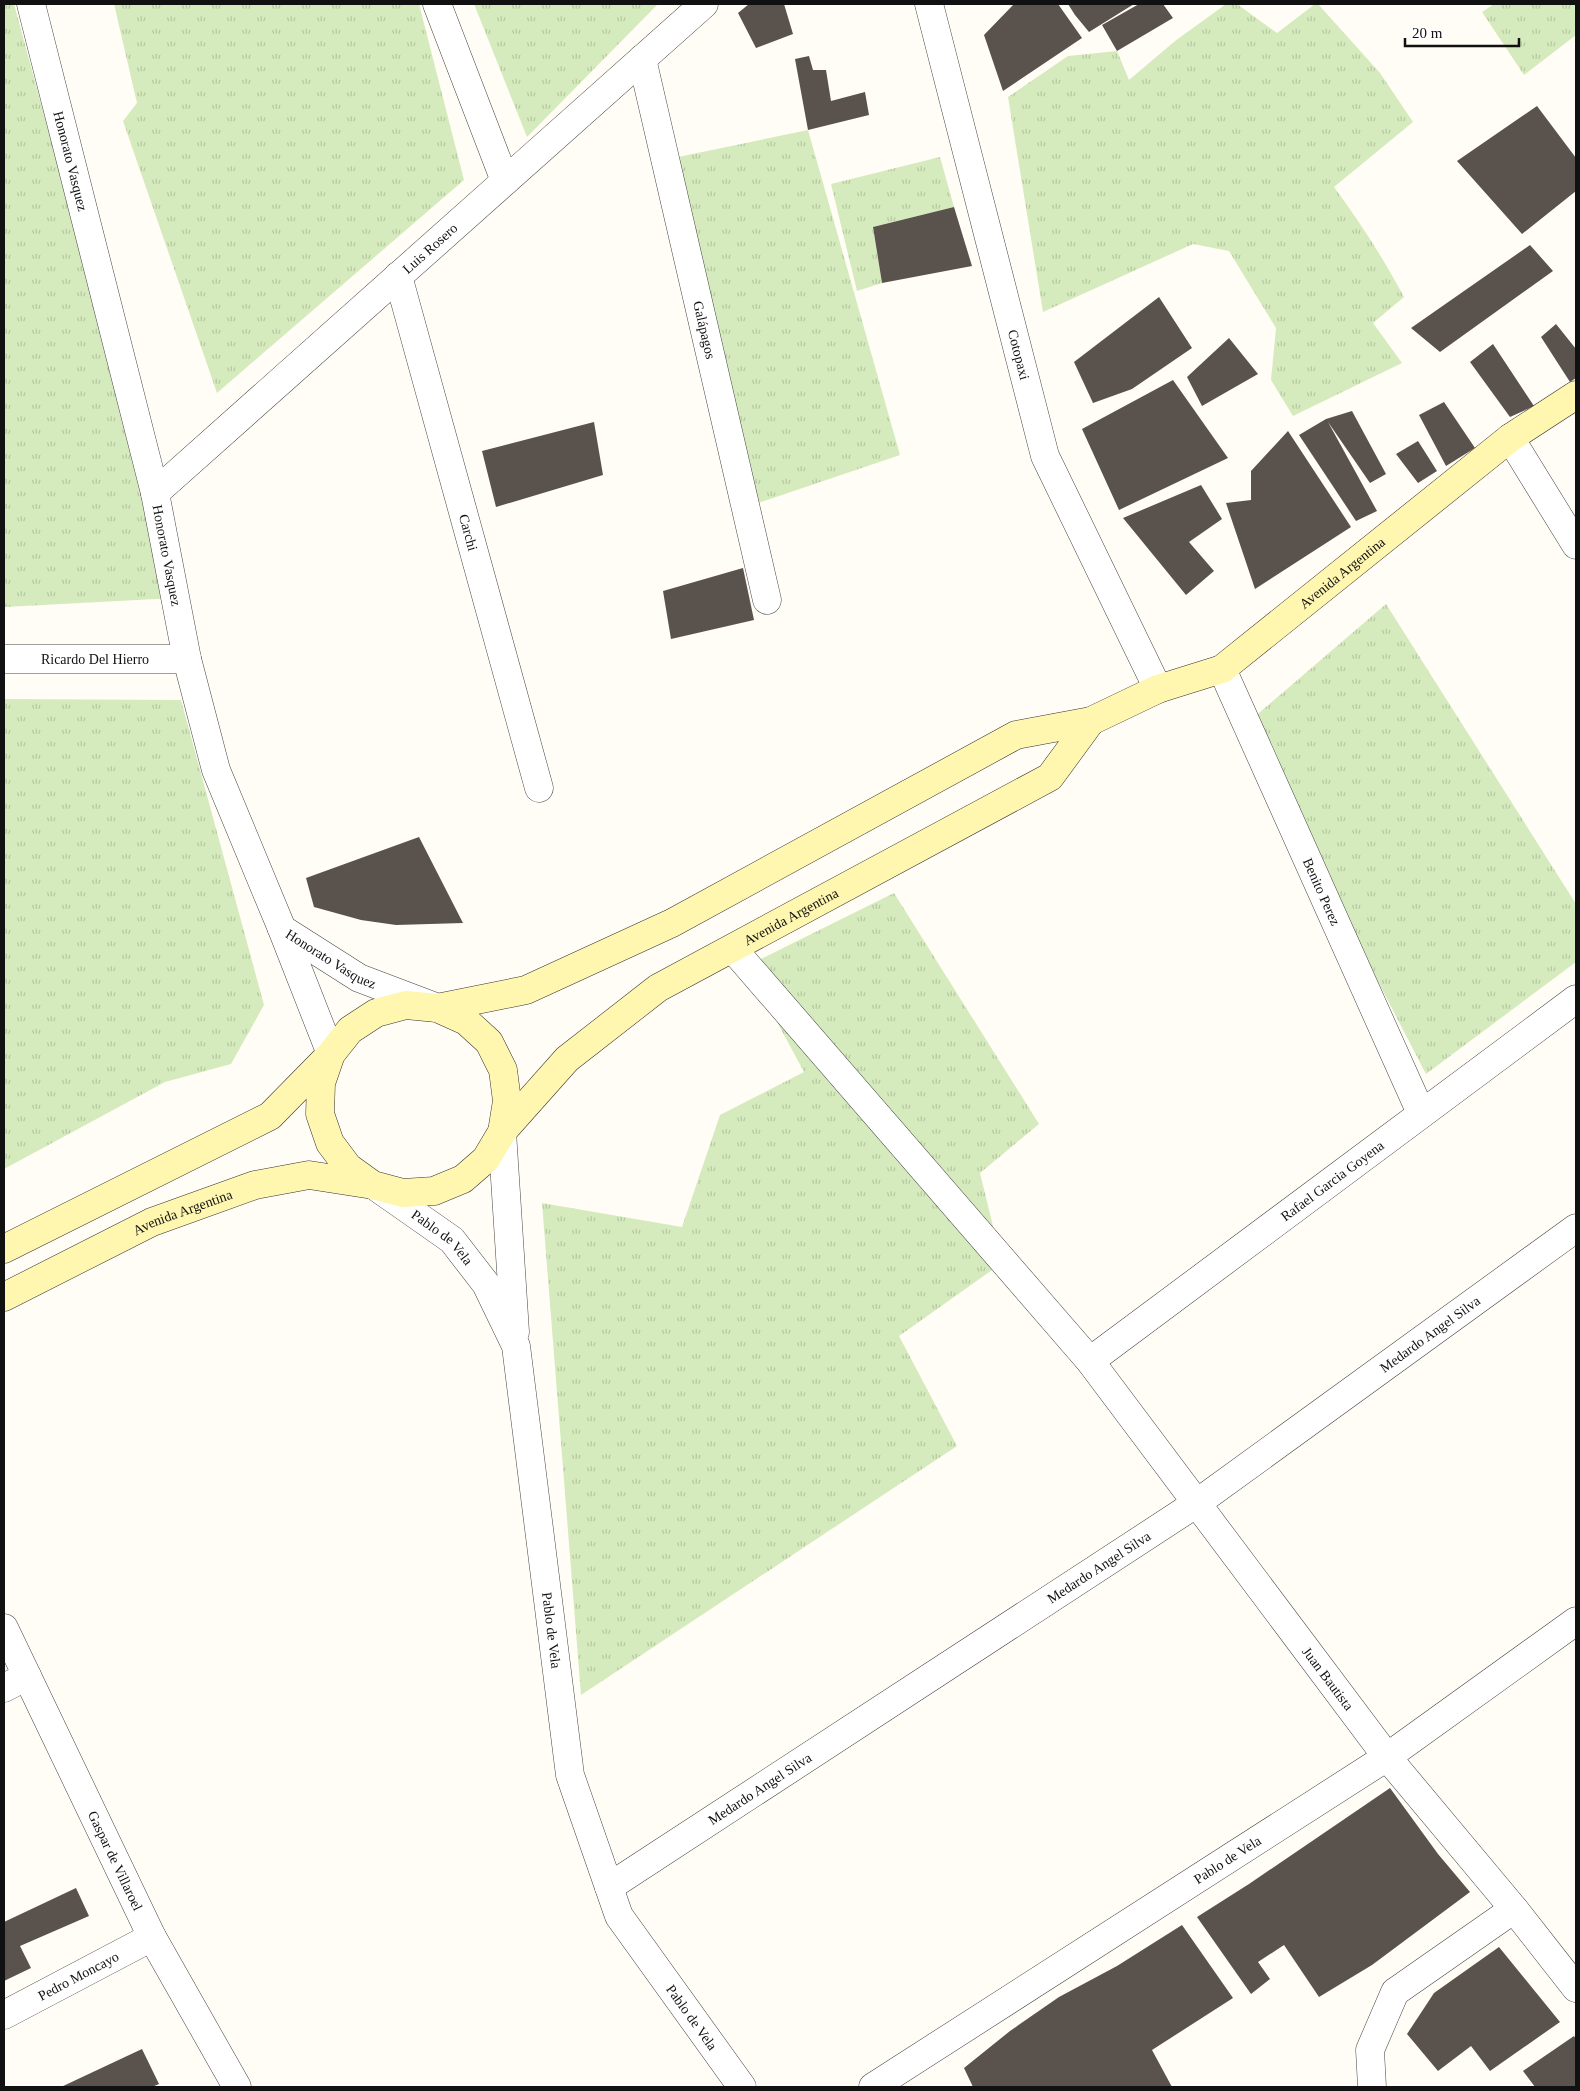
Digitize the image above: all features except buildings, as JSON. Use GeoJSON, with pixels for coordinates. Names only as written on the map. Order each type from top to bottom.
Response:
{"type":"FeatureCollection","features":[{"type":"Feature","properties":{"kind":"main road","name":"Avenida Argentina"},"geometry":{"type":"LineString","coordinates":[[437,1008],[526,990],[672,923],[1016,735],[1091,721],[1158,689],[1222,669],[1510,438],[1576,395]]}},
{"type":"Feature","properties":{"kind":"main road","name":"Avenida Argentina"},"geometry":{"type":"LineString","coordinates":[[502,1132],[567,1059],[658,988],[1050,777],[1091,721]]}},
{"type":"Feature","properties":{"kind":"main road"},"geometry":{"type":"LineString","coordinates":[[4,1249],[270,1116],[331,1054],[350,1030],[376,1013],[406,1005],[437,1008],[466,1021],[488,1042],[503,1070],[507,1101],[502,1132],[486,1159],[462,1179],[434,1191],[403,1193],[373,1185],[348,1167],[330,1143],[320,1114],[321,1083],[331,1054]]}},
{"type":"Feature","properties":{"kind":"main road","name":"Avenida Argentina"},"geometry":{"type":"LineString","coordinates":[[4,1297],[152,1222],[255,1186],[309,1175],[373,1185]]}},
{"type":"Feature","properties":{"kind":"street","name":"Honorato Vasquez"},"geometry":{"type":"LineString","coordinates":[[31,4],[155,493],[187,660],[216,770],[282,929],[359,978],[437,1008]]}},
{"type":"Feature","properties":{"kind":"street"},"geometry":{"type":"LineString","coordinates":[[437,4],[505,181]]}},
{"type":"Feature","properties":{"kind":"street","name":"Luis Rosero"},"geometry":{"type":"LineString","coordinates":[[155,493],[704,4]]}},
{"type":"Feature","properties":{"kind":"street","name":"Cotopaxi"},"geometry":{"type":"LineString","coordinates":[[929,4],[1045,456],[1158,689]]}},
{"type":"Feature","properties":{"kind":"street","name":"Galápagos"},"geometry":{"type":"LineString","coordinates":[[642,59],[767,600]]}},
{"type":"Feature","properties":{"kind":"street","name":"Carchi"},"geometry":{"type":"LineString","coordinates":[[398,276],[539,788]]}},
{"type":"Feature","properties":{"kind":"street"},"geometry":{"type":"LineString","coordinates":[[1510,438],[1576,545]]}},
{"type":"Feature","properties":{"kind":"street","name":"Ricardo Del Hierro"},"geometry":{"type":"LineString","coordinates":[[4,659],[187,660]]}},
{"type":"Feature","properties":{"kind":"street","name":"Benito Perez"},"geometry":{"type":"LineString","coordinates":[[1222,669],[1421,1113]]}},
{"type":"Feature","properties":{"kind":"street"},"geometry":{"type":"LineString","coordinates":[[282,929],[331,1054]]}},
{"type":"Feature","properties":{"kind":"street","name":"Juan Bautista"},"geometry":{"type":"LineString","coordinates":[[733,949],[1090,1361],[1387,1757],[1514,1909],[1576,1988]]}},
{"type":"Feature","properties":{"kind":"street","name":"Rafael Garcia Goyena"},"geometry":{"type":"LineString","coordinates":[[1090,1361],[1576,999]]}},
{"type":"Feature","properties":{"kind":"street"},"geometry":{"type":"LineString","coordinates":[[502,1132],[516,1346]]}},
{"type":"Feature","properties":{"kind":"street","name":"Pablo de Vela"},"geometry":{"type":"LineString","coordinates":[[373,1185],[452,1240],[486,1284],[516,1346],[570,1775],[619,1916],[742,2087]]}},
{"type":"Feature","properties":{"kind":"street","name":"Medardo Angel Silva"},"geometry":{"type":"LineString","coordinates":[[609,1887],[1197,1503],[1576,1228]]}},
{"type":"Feature","properties":{"kind":"street","name":"Pablo de Vela"},"geometry":{"type":"LineString","coordinates":[[873,2087],[1387,1757],[1576,1621]]}},
{"type":"Feature","properties":{"kind":"street","name":"Gaspar de Villaroel"},"geometry":{"type":"LineString","coordinates":[[4,1628],[152,1937],[237,2087]]}},
{"type":"Feature","properties":{"kind":"street"},"geometry":{"type":"LineString","coordinates":[[4,1688],[27,1676]]}},
{"type":"Feature","properties":{"kind":"street"},"geometry":{"type":"LineString","coordinates":[[1372,2087],[1370,2050],[1394,1992],[1514,1909]]}},
{"type":"Feature","properties":{"kind":"street","name":"Pedro Moncayo"},"geometry":{"type":"LineString","coordinates":[[4,2015],[152,1937]]}},
{"type":"Feature","properties":{"kind":"green space"},"geometry":{"type":"Polygon","coordinates":[[[4,4],[14,4],[175,598],[4,607],[4,4]]]}},
{"type":"Feature","properties":{"kind":"green space"},"geometry":{"type":"Polygon","coordinates":[[[114,4],[419,4],[464,180],[217,393],[123,121],[137,103],[114,4]]]}},
{"type":"Feature","properties":{"kind":"green space"},"geometry":{"type":"Polygon","coordinates":[[[474,4],[658,4],[527,137],[474,4]]]}},
{"type":"Feature","properties":{"kind":"green space"},"geometry":{"type":"Polygon","coordinates":[[[1226,4],[1237,4],[1277,33],[1315,4],[1318,4],[1380,73],[1413,122],[1334,187],[1371,240],[1404,297],[1373,323],[1402,363],[1293,416],[1271,380],[1276,328],[1229,251],[1193,244],[1043,312],[1008,97],[1068,56],[1117,51],[1129,80],[1175,41],[1226,4]]]}},
{"type":"Feature","properties":{"kind":"green space"},"geometry":{"type":"Polygon","coordinates":[[[1494,4],[1576,4],[1576,35],[1524,75],[1482,12],[1494,4]]]}},
{"type":"Feature","properties":{"kind":"green space"},"geometry":{"type":"Polygon","coordinates":[[[808,130],[900,455],[755,504],[678,157],[808,130]]]}},
{"type":"Feature","properties":{"kind":"green space"},"geometry":{"type":"Polygon","coordinates":[[[940,157],[954,207],[873,227],[882,283],[857,291],[831,184],[940,157]]]}},
{"type":"Feature","properties":{"kind":"green space"},"geometry":{"type":"Polygon","coordinates":[[[1386,604],[1576,904],[1576,962],[1426,1074],[1245,725],[1386,604]]]}},
{"type":"Feature","properties":{"kind":"green space"},"geometry":{"type":"Polygon","coordinates":[[[4,699],[181,700],[264,1005],[231,1064],[165,1082],[4,1169],[4,699]]]}},
{"type":"Feature","properties":{"kind":"green space"},"geometry":{"type":"Polygon","coordinates":[[[894,893],[1039,1124],[980,1173],[1002,1263],[899,1336],[957,1446],[581,1695],[542,1203],[682,1227],[720,1115],[804,1072],[747,966],[894,893]]]}}]}
